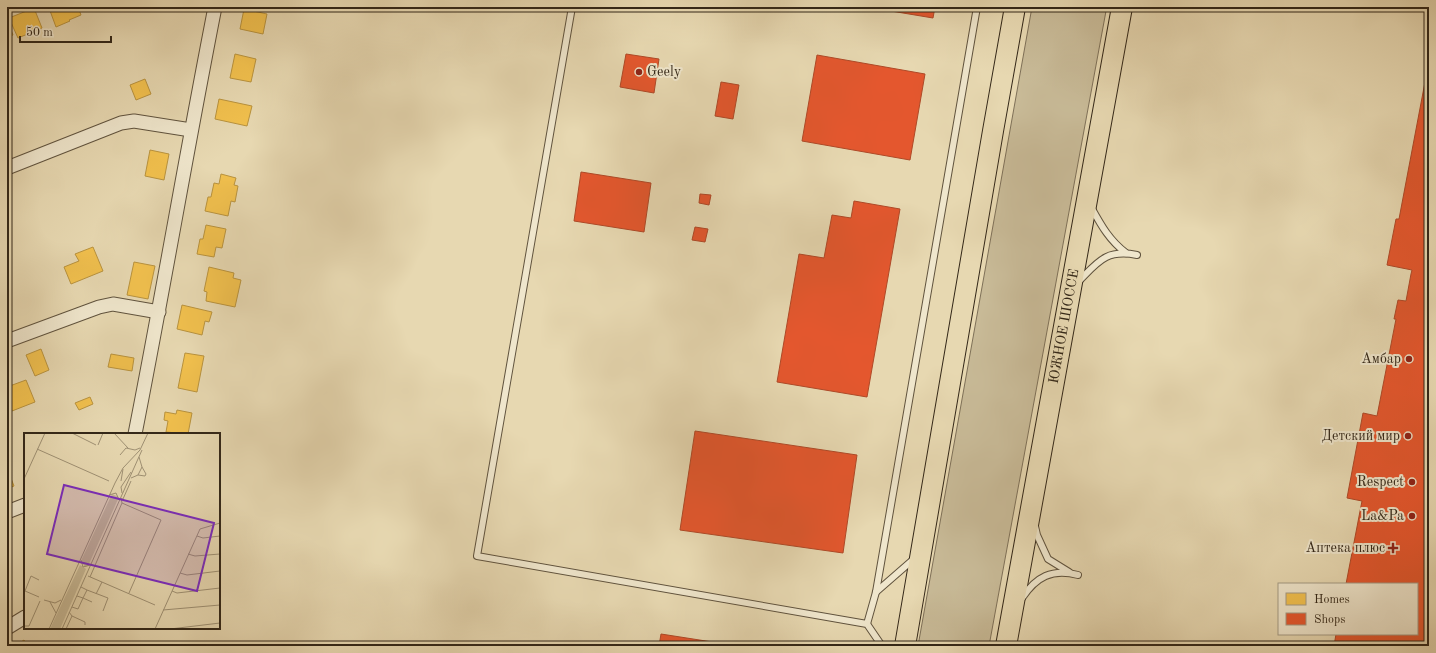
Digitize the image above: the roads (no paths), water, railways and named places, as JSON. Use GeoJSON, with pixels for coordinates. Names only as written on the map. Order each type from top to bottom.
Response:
{"type":"FeatureCollection","features":[{"type":"Feature","properties":{"kind":"main road"},"geometry":{"type":"LineString","coordinates":[[905,646],[991,139],[1015,7]]}},
{"type":"Feature","properties":{"kind":"main road"},"geometry":{"type":"LineString","coordinates":[[1113,7],[1117,36]]}},
{"type":"Feature","properties":{"kind":"main road","name":"ЮЖНОЕ ШОССЕ"},"geometry":{"type":"LineString","coordinates":[[1006,646],[1122,7]]}},
{"type":"Feature","properties":{"kind":"street"},"geometry":{"type":"LineString","coordinates":[[135,433],[215,7]]}},
{"type":"Feature","properties":{"kind":"street"},"geometry":{"type":"LineString","coordinates":[[7,168],[121,123],[134,121],[191,130]]}},
{"type":"Feature","properties":{"kind":"street"},"geometry":{"type":"LineString","coordinates":[[7,341],[100,307],[113,304],[159,312]]}},
{"type":"Feature","properties":{"kind":"street"},"geometry":{"type":"LineString","coordinates":[[7,512],[24,505]]}},
{"type":"Feature","properties":{"kind":"street"},"geometry":{"type":"LineString","coordinates":[[7,628],[24,618]]}},
{"type":"Feature","properties":{"kind":"lane"},"geometry":{"type":"LineString","coordinates":[[572,7],[478,556],[867,624],[882,646]]}},
{"type":"Feature","properties":{"kind":"lane"},"geometry":{"type":"LineString","coordinates":[[867,624],[876,592],[977,7]]}},
{"type":"Feature","properties":{"kind":"lane"},"geometry":{"type":"LineString","coordinates":[[1088,200],[1106,234],[1126,253]]}},
{"type":"Feature","properties":{"kind":"lane"},"geometry":{"type":"LineString","coordinates":[[1072,289],[1101,260],[1112,254],[1126,253],[1137,255]]}},
{"type":"Feature","properties":{"kind":"lane"},"geometry":{"type":"LineString","coordinates":[[1033,503],[1034,522],[1037,535],[1048,559],[1069,572],[1078,575]]}},
{"type":"Feature","properties":{"kind":"lane"},"geometry":{"type":"LineString","coordinates":[[876,592],[921,553]]}},
{"type":"Feature","properties":{"kind":"lane"},"geometry":{"type":"LineString","coordinates":[[1012,613],[1036,581],[1053,573],[1069,572]]}},
{"type":"Feature","properties":{"kind":"place","name":"Geely"},"geometry":{"type":"Point","coordinates":[639,72]}},
{"type":"Feature","properties":{"kind":"place","name":"Амбар"},"geometry":{"type":"Point","coordinates":[1409,359]}},
{"type":"Feature","properties":{"kind":"place","name":"Детский мир"},"geometry":{"type":"Point","coordinates":[1408,436]}},
{"type":"Feature","properties":{"kind":"place","name":"Respect"},"geometry":{"type":"Point","coordinates":[1412,482]}},
{"type":"Feature","properties":{"kind":"place","name":"La&Pa"},"geometry":{"type":"Point","coordinates":[1412,516]}},
{"type":"Feature","properties":{"kind":"place","name":"Аптека плюс"},"geometry":{"type":"Point","coordinates":[1393,548]}}]}
